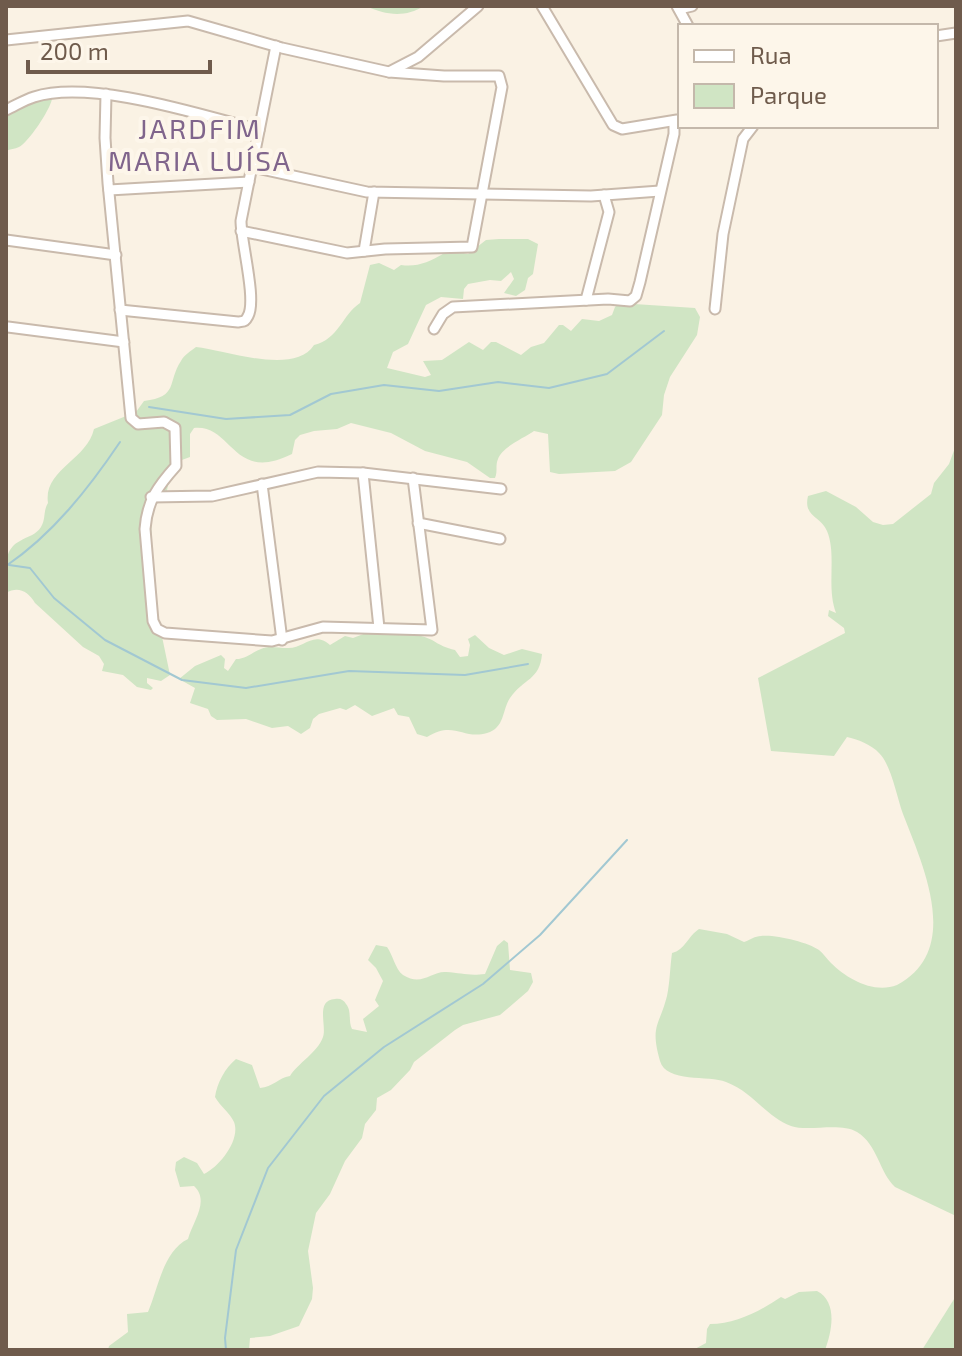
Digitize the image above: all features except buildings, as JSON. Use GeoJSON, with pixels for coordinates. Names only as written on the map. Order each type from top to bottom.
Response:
{"type":"FeatureCollection","features":[{"type":"Feature","properties":{"kind":"street"},"geometry":{"type":"LineString","coordinates":[[389,72],[418,57],[478,6]]}},
{"type":"Feature","properties":{"kind":"street"},"geometry":{"type":"LineString","coordinates":[[434,329],[443,314],[453,307],[586,300],[630,301],[636,296],[677,120],[622,129],[613,125],[542,6]]}},
{"type":"Feature","properties":{"kind":"street"},"geometry":{"type":"LineString","coordinates":[[678,7],[692,6]]}},
{"type":"Feature","properties":{"kind":"street"},"geometry":{"type":"LineString","coordinates":[[6,40],[188,21],[276,46],[389,72],[499,76],[502,87],[472,247],[347,253],[241,231]]}},
{"type":"Feature","properties":{"kind":"street"},"geometry":{"type":"LineString","coordinates":[[120,310],[244,321],[250,309],[250,291],[241,231],[276,46]]}},
{"type":"Feature","properties":{"kind":"street"},"geometry":{"type":"LineString","coordinates":[[6,110],[34,97],[106,94],[259,130]]}},
{"type":"Feature","properties":{"kind":"street"},"geometry":{"type":"LineString","coordinates":[[106,94],[109,190],[131,418],[138,424],[164,422],[175,428],[176,466],[151,497],[145,529],[153,621],[157,629],[165,633],[272,641],[323,627],[432,630],[413,478]]}},
{"type":"Feature","properties":{"kind":"street"},"geometry":{"type":"LineString","coordinates":[[715,309],[723,234],[743,139],[751,128]]}},
{"type":"Feature","properties":{"kind":"street"},"geometry":{"type":"LineString","coordinates":[[252,167],[374,192],[604,195],[660,191]]}},
{"type":"Feature","properties":{"kind":"street"},"geometry":{"type":"LineString","coordinates":[[109,190],[249,182]]}},
{"type":"Feature","properties":{"kind":"street"},"geometry":{"type":"LineString","coordinates":[[364,251],[374,192]]}},
{"type":"Feature","properties":{"kind":"street"},"geometry":{"type":"LineString","coordinates":[[586,300],[609,212],[604,195]]}},
{"type":"Feature","properties":{"kind":"street"},"geometry":{"type":"LineString","coordinates":[[6,240],[116,255]]}},
{"type":"Feature","properties":{"kind":"street"},"geometry":{"type":"LineString","coordinates":[[8,327],[124,342]]}},
{"type":"Feature","properties":{"kind":"street"},"geometry":{"type":"LineString","coordinates":[[151,497],[200,497],[318,472],[363,473],[501,489]]}},
{"type":"Feature","properties":{"kind":"street"},"geometry":{"type":"LineString","coordinates":[[363,473],[379,628]]}},
{"type":"Feature","properties":{"kind":"street"},"geometry":{"type":"LineString","coordinates":[[262,484],[282,640]]}},
{"type":"Feature","properties":{"kind":"street"},"geometry":{"type":"LineString","coordinates":[[418,523],[500,539]]}},
{"type":"Feature","properties":{"kind":"green space"},"geometry":{"type":"Polygon","coordinates":[[[366,6],[424,6],[395,14],[366,6]]]}},
{"type":"Feature","properties":{"kind":"green space"},"geometry":{"type":"Polygon","coordinates":[[[48,97],[52,99],[50,104],[33,133],[19,147],[6,151],[6,113],[48,97]]]}},
{"type":"Feature","properties":{"kind":"green space"},"geometry":{"type":"Polygon","coordinates":[[[528,239],[538,244],[533,274],[528,278],[525,290],[516,296],[504,293],[514,279],[511,272],[501,281],[468,284],[463,299],[441,297],[426,305],[408,344],[393,352],[387,368],[425,377],[431,375],[423,361],[442,360],[469,342],[483,350],[491,342],[496,342],[521,355],[531,347],[544,343],[559,325],[571,331],[582,319],[599,321],[612,315],[619,303],[695,308],[700,317],[697,335],[670,377],[662,415],[631,462],[615,471],[550,472],[548,434],[534,431],[500,455],[495,478],[490,478],[467,462],[425,451],[391,433],[351,423],[337,429],[300,435],[295,440],[292,454],[257,462],[245,458],[207,429],[194,428],[190,434],[190,457],[171,464],[178,472],[168,485],[166,496],[154,506],[151,518],[153,573],[146,589],[154,598],[170,675],[161,681],[147,678],[147,683],[153,688],[151,690],[137,687],[123,675],[102,671],[104,664],[99,656],[83,647],[29,595],[19,590],[6,593],[7,557],[14,545],[41,527],[52,482],[83,449],[94,429],[136,412],[144,401],[163,396],[182,359],[196,347],[259,359],[291,359],[329,338],[360,303],[370,265],[379,263],[394,270],[401,265],[427,262],[450,250],[468,254],[486,240],[528,239]]]}},
{"type":"Feature","properties":{"kind":"green space"},"geometry":{"type":"Polygon","coordinates":[[[956,445],[956,1216],[895,1187],[870,1144],[857,1132],[842,1128],[791,1126],[726,1082],[670,1073],[660,1061],[656,1033],[667,996],[672,953],[699,929],[727,934],[744,942],[767,936],[799,942],[819,950],[837,969],[853,979],[879,988],[897,985],[917,970],[928,951],[933,930],[927,883],[883,758],[868,745],[847,737],[834,756],[771,751],[758,678],[845,633],[844,628],[828,616],[829,610],[836,613],[830,540],[824,526],[808,508],[808,496],[826,491],[856,507],[873,522],[893,524],[931,494],[956,445]]]}},
{"type":"Feature","properties":{"kind":"green space"},"geometry":{"type":"Polygon","coordinates":[[[374,630],[425,637],[455,650],[460,657],[468,656],[468,639],[475,635],[489,648],[504,655],[522,649],[542,654],[541,663],[510,698],[500,723],[493,731],[471,734],[444,730],[427,737],[417,734],[409,717],[398,715],[394,708],[372,716],[355,705],[346,710],[340,708],[319,714],[310,728],[301,734],[288,726],[272,728],[246,719],[217,720],[208,709],[190,703],[195,688],[179,679],[195,666],[221,655],[225,659],[224,668],[228,671],[236,659],[264,648],[293,648],[318,639],[330,645],[345,636],[353,638],[374,630]]]}},
{"type":"Feature","properties":{"kind":"green space"},"geometry":{"type":"Polygon","coordinates":[[[504,940],[508,943],[510,970],[531,973],[533,982],[528,991],[500,1015],[455,1030],[414,1062],[391,1090],[377,1098],[376,1110],[365,1124],[362,1138],[345,1161],[330,1194],[316,1213],[308,1251],[312,1299],[299,1326],[270,1336],[250,1338],[249,1350],[108,1350],[128,1332],[127,1314],[148,1312],[167,1261],[188,1239],[199,1211],[199,1192],[194,1186],[180,1187],[176,1162],[184,1157],[197,1163],[204,1174],[222,1159],[232,1145],[234,1122],[215,1097],[222,1076],[232,1063],[236,1059],[252,1065],[260,1088],[290,1076],[323,1037],[323,1009],[329,1000],[343,1000],[348,1007],[352,1029],[367,1032],[363,1019],[379,1006],[375,1000],[383,981],[368,960],[376,945],[387,947],[403,975],[421,979],[441,972],[485,974],[497,946],[504,940]]]}},
{"type":"Feature","properties":{"kind":"green space"},"geometry":{"type":"Polygon","coordinates":[[[817,1291],[824,1296],[831,1309],[830,1334],[825,1350],[693,1350],[706,1343],[710,1324],[747,1316],[781,1297],[785,1299],[799,1292],[817,1291]]]}},
{"type":"Feature","properties":{"kind":"green space"},"geometry":{"type":"Polygon","coordinates":[[[956,1296],[956,1350],[922,1350],[956,1296]]]}},
{"type":"Feature","properties":{"kind":"waterway"},"geometry":{"type":"LineString","coordinates":[[149,407],[226,419],[290,415],[331,394],[384,385],[439,391],[498,382],[549,388],[607,374],[664,331]]}},
{"type":"Feature","properties":{"kind":"waterway"},"geometry":{"type":"LineString","coordinates":[[6,566],[39,540],[69,509],[120,442]]}},
{"type":"Feature","properties":{"kind":"waterway"},"geometry":{"type":"LineString","coordinates":[[9,565],[30,568],[54,598],[105,640],[182,680],[246,688],[349,671],[465,675],[528,664]]}},
{"type":"Feature","properties":{"kind":"waterway"},"geometry":{"type":"LineString","coordinates":[[226,1350],[236,1250],[268,1168],[324,1096],[384,1047],[483,984],[540,935],[627,840]]}},
{"type":"Feature","properties":{"kind":"district","name":"JARDFIM MARIA LUÍSA"},"geometry":{"type":"Point","coordinates":[200,145]}}]}
